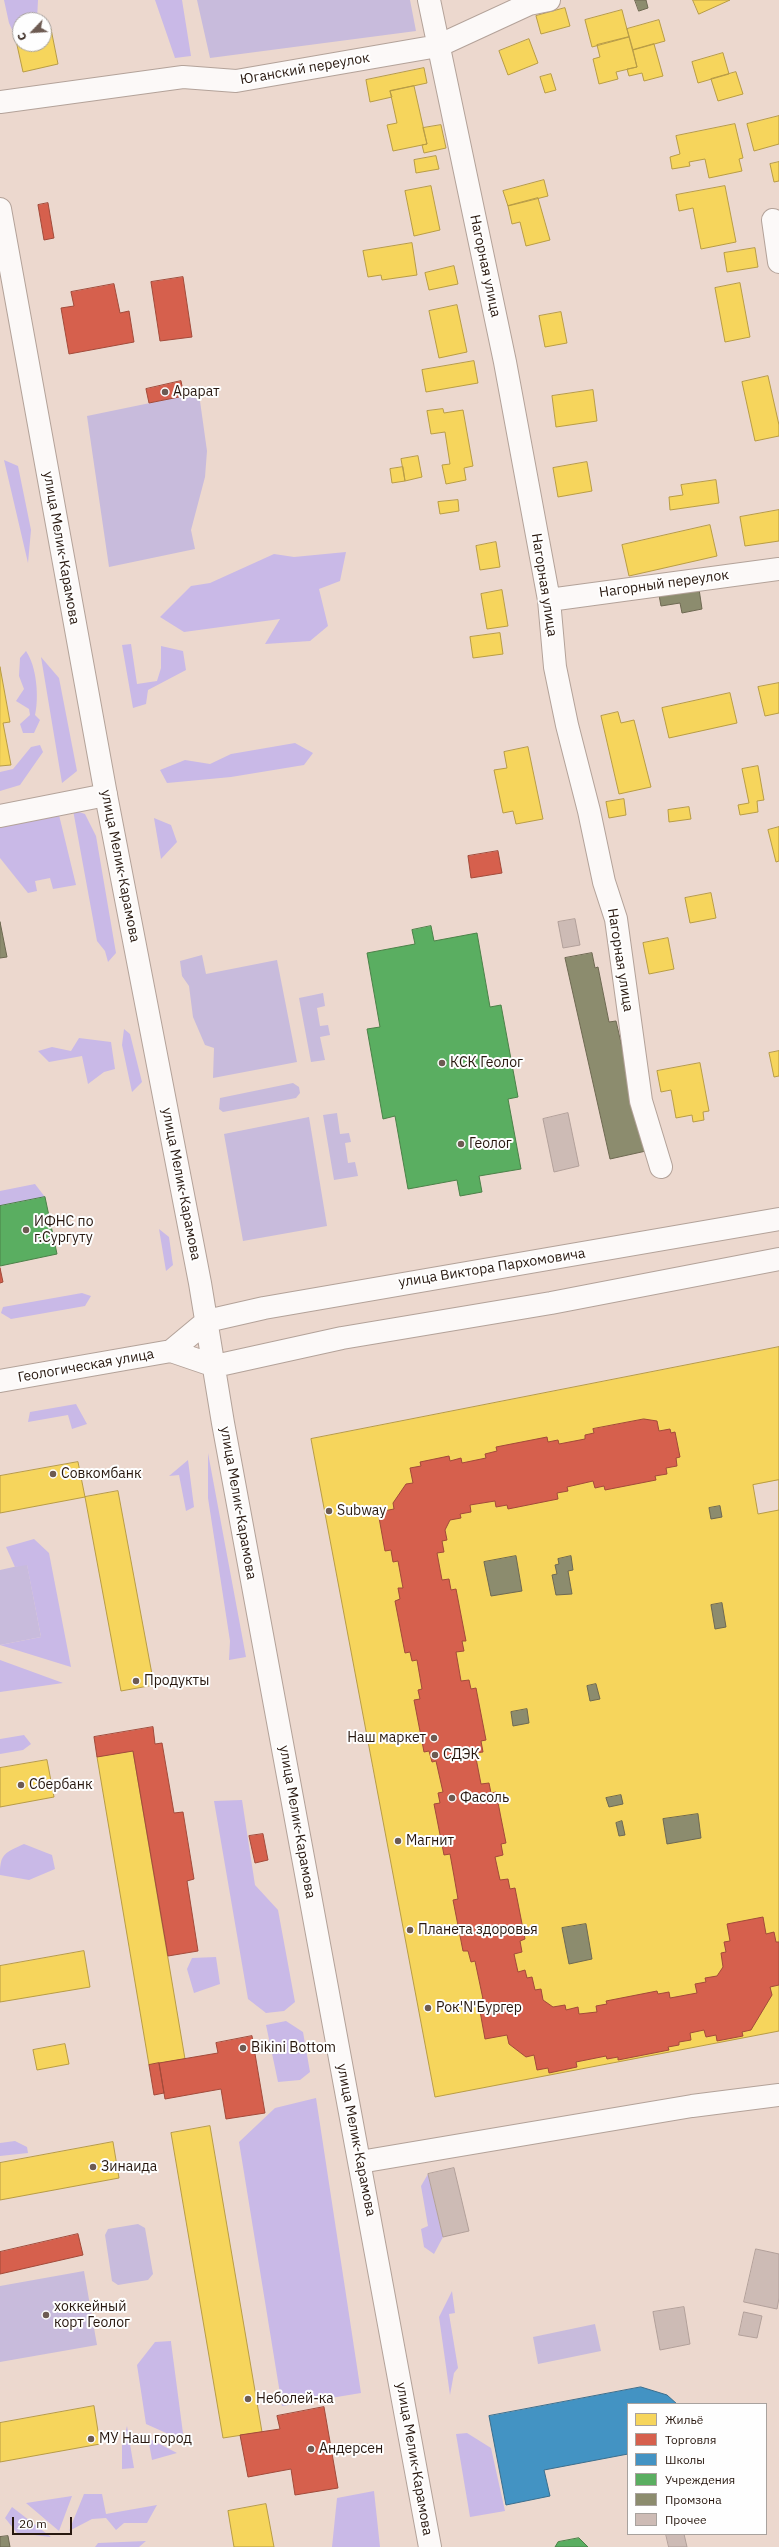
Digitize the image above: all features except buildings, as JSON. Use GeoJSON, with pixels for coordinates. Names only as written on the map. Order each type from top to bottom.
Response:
{"type":"FeatureCollection","features":[{"type":"Feature","properties":{"kind":"main road","name":"Нагорная улица"},"geometry":{"type":"LineString","coordinates":[[429,0],[505,362],[549,600],[555,667],[604,882],[616,919],[641,1101],[661,1167]]}},
{"type":"Feature","properties":{"kind":"main road","name":"Юганский переулок"},"geometry":{"type":"LineString","coordinates":[[0,102],[184,77],[236,81],[438,46],[536,1]]}},
{"type":"Feature","properties":{"kind":"main road","name":"улица Мелик-Карамова"},"geometry":{"type":"LineString","coordinates":[[0,209],[106,795],[207,1321],[223,1423],[430,2547]]}},
{"type":"Feature","properties":{"kind":"main road"},"geometry":{"type":"LineString","coordinates":[[774,220],[779,262]]}},
{"type":"Feature","properties":{"kind":"main road","name":"Нагорный переулок"},"geometry":{"type":"LineString","coordinates":[[549,600],[779,569]]}},
{"type":"Feature","properties":{"kind":"main road"},"geometry":{"type":"LineString","coordinates":[[0,816],[106,795]]}},
{"type":"Feature","properties":{"kind":"main road","name":"улица Виктора Пархомовича"},"geometry":{"type":"LineString","coordinates":[[207,1321],[264,1308],[435,1277],[512,1266],[779,1219]]}},
{"type":"Feature","properties":{"kind":"main road"},"geometry":{"type":"LineString","coordinates":[[215,1366],[342,1338],[550,1303],[779,1259]]}},
{"type":"Feature","properties":{"kind":"main road","name":"Геологическая улица"},"geometry":{"type":"LineString","coordinates":[[171,1351],[207,1321]]}},
{"type":"Feature","properties":{"kind":"main road","name":"Геологическая улица"},"geometry":{"type":"LineString","coordinates":[[0,1381],[171,1351],[215,1366]]}},
{"type":"Feature","properties":{"kind":"main road"},"geometry":{"type":"LineString","coordinates":[[360,2162],[692,2106],[779,2095]]}},
{"type":"Feature","properties":{"kind":"shaded area"},"geometry":{"type":"Polygon","coordinates":[[[4,0],[38,0],[37,12],[12,12],[12,30],[4,0]]]}},
{"type":"Feature","properties":{"kind":"shaded area"},"geometry":{"type":"Polygon","coordinates":[[[155,0],[182,0],[191,56],[175,58],[155,0]]]}},
{"type":"Feature","properties":{"kind":"shaded area"},"geometry":{"type":"Polygon","coordinates":[[[197,0],[410,0],[416,31],[210,58],[197,0]]]}},
{"type":"Feature","properties":{"kind":"shaded area"},"geometry":{"type":"Polygon","coordinates":[[[188,393],[200,401],[207,451],[205,477],[191,530],[195,549],[109,567],[87,416],[184,396],[188,393]]]}},
{"type":"Feature","properties":{"kind":"shaded area"},"geometry":{"type":"Polygon","coordinates":[[[4,460],[18,466],[31,530],[28,563],[4,460]]]}},
{"type":"Feature","properties":{"kind":"shaded area"},"geometry":{"type":"Polygon","coordinates":[[[346,552],[340,581],[319,589],[328,626],[310,641],[265,644],[280,619],[184,632],[160,617],[191,586],[210,583],[274,554],[294,557],[346,552]]]}},
{"type":"Feature","properties":{"kind":"shaded area"},"geometry":{"type":"Polygon","coordinates":[[[131,644],[137,684],[157,681],[161,668],[161,646],[183,651],[186,670],[148,690],[146,704],[133,708],[122,645],[131,644]]]}},
{"type":"Feature","properties":{"kind":"shaded area"},"geometry":{"type":"Polygon","coordinates":[[[26,651],[33,665],[35,674],[37,700],[35,715],[40,720],[34,733],[23,733],[20,724],[30,715],[29,709],[16,701],[24,689],[19,676],[20,658],[26,651]]]}},
{"type":"Feature","properties":{"kind":"shaded area"},"geometry":{"type":"Polygon","coordinates":[[[41,657],[59,678],[77,771],[62,783],[41,657]]]}},
{"type":"Feature","properties":{"kind":"shaded area"},"geometry":{"type":"Polygon","coordinates":[[[295,743],[313,753],[304,765],[231,777],[167,783],[160,770],[185,760],[210,764],[231,754],[295,743]]]}},
{"type":"Feature","properties":{"kind":"shaded area"},"geometry":{"type":"Polygon","coordinates":[[[40,745],[43,752],[20,785],[0,791],[0,772],[13,769],[31,747],[40,745]]]}},
{"type":"Feature","properties":{"kind":"shaded area"},"geometry":{"type":"Polygon","coordinates":[[[73,810],[85,814],[96,836],[116,953],[108,962],[105,951],[97,941],[73,810]]]}},
{"type":"Feature","properties":{"kind":"shaded area"},"geometry":{"type":"Polygon","coordinates":[[[59,815],[76,885],[53,889],[50,878],[35,881],[37,891],[28,893],[0,858],[0,827],[59,815]]]}},
{"type":"Feature","properties":{"kind":"shaded area"},"geometry":{"type":"Polygon","coordinates":[[[154,818],[171,825],[177,842],[161,859],[154,818]]]}},
{"type":"Feature","properties":{"kind":"shaded area"},"geometry":{"type":"Polygon","coordinates":[[[202,955],[206,974],[277,960],[297,1062],[213,1078],[214,1048],[205,1045],[193,1017],[189,986],[182,976],[180,961],[202,955]]]}},
{"type":"Feature","properties":{"kind":"shaded area"},"geometry":{"type":"Polygon","coordinates":[[[323,993],[325,1006],[317,1008],[320,1026],[328,1025],[330,1035],[320,1037],[325,1060],[311,1062],[299,998],[323,993]]]}},
{"type":"Feature","properties":{"kind":"shaded area"},"geometry":{"type":"Polygon","coordinates":[[[124,1029],[130,1034],[142,1082],[132,1092],[122,1045],[124,1029]]]}},
{"type":"Feature","properties":{"kind":"shaded area"},"geometry":{"type":"Polygon","coordinates":[[[79,1038],[111,1042],[115,1069],[104,1072],[88,1084],[82,1056],[49,1062],[38,1051],[52,1047],[71,1051],[79,1038]]]}},
{"type":"Feature","properties":{"kind":"shaded area"},"geometry":{"type":"Polygon","coordinates":[[[293,1083],[299,1087],[300,1093],[296,1098],[223,1112],[219,1109],[220,1098],[293,1083]]]}},
{"type":"Feature","properties":{"kind":"shaded area"},"geometry":{"type":"Polygon","coordinates":[[[337,1113],[340,1134],[349,1133],[351,1142],[345,1143],[348,1163],[355,1162],[358,1176],[334,1180],[323,1115],[337,1113]]]}},
{"type":"Feature","properties":{"kind":"shaded area"},"geometry":{"type":"Polygon","coordinates":[[[309,1117],[327,1226],[243,1241],[224,1134],[309,1117]]]}},
{"type":"Feature","properties":{"kind":"shaded area"},"geometry":{"type":"Polygon","coordinates":[[[35,1184],[45,1197],[0,1206],[0,1191],[35,1184]]]}},
{"type":"Feature","properties":{"kind":"shaded area"},"geometry":{"type":"Polygon","coordinates":[[[159,1229],[169,1237],[173,1265],[166,1271],[159,1229]]]}},
{"type":"Feature","properties":{"kind":"shaded area"},"geometry":{"type":"Polygon","coordinates":[[[82,1293],[91,1296],[85,1306],[11,1319],[1,1313],[3,1307],[82,1293]]]}},
{"type":"Feature","properties":{"kind":"shaded area"},"geometry":{"type":"Polygon","coordinates":[[[76,1404],[87,1424],[72,1429],[68,1415],[28,1422],[30,1412],[76,1404]]]}},
{"type":"Feature","properties":{"kind":"shaded area"},"geometry":{"type":"Polygon","coordinates":[[[208,1453],[246,1657],[229,1660],[230,1641],[208,1498],[208,1453]]]}},
{"type":"Feature","properties":{"kind":"shaded area"},"geometry":{"type":"Polygon","coordinates":[[[188,1460],[194,1507],[186,1511],[179,1475],[169,1476],[188,1460]]]}},
{"type":"Feature","properties":{"kind":"shaded area"},"geometry":{"type":"Polygon","coordinates":[[[34,1539],[49,1553],[71,1667],[0,1645],[41,1637],[27,1565],[15,1567],[6,1547],[34,1539]]]}},
{"type":"Feature","properties":{"kind":"shaded area"},"geometry":{"type":"Polygon","coordinates":[[[27,1564],[41,1637],[0,1645],[0,1570],[27,1564]]]}},
{"type":"Feature","properties":{"kind":"shaded area"},"geometry":{"type":"Polygon","coordinates":[[[0,1660],[63,1683],[0,1692],[0,1660]]]}},
{"type":"Feature","properties":{"kind":"shaded area"},"geometry":{"type":"Polygon","coordinates":[[[24,1735],[31,1744],[23,1750],[0,1754],[0,1739],[24,1735]]]}},
{"type":"Feature","properties":{"kind":"shaded area"},"geometry":{"type":"Polygon","coordinates":[[[242,1800],[255,1885],[278,1910],[295,2002],[284,2011],[266,2013],[248,1999],[214,1801],[242,1800]]]}},
{"type":"Feature","properties":{"kind":"shaded area"},"geometry":{"type":"Polygon","coordinates":[[[24,1844],[52,1855],[55,1869],[29,1880],[0,1875],[1,1862],[5,1855],[24,1844]]]}},
{"type":"Feature","properties":{"kind":"shaded area"},"geometry":{"type":"Polygon","coordinates":[[[216,1957],[220,1984],[194,1993],[187,1969],[192,1958],[216,1957]]]}},
{"type":"Feature","properties":{"kind":"shaded area"},"geometry":{"type":"Polygon","coordinates":[[[286,2021],[303,2032],[310,2072],[300,2080],[278,2082],[266,2025],[286,2021]]]}},
{"type":"Feature","properties":{"kind":"shaded area"},"geometry":{"type":"Polygon","coordinates":[[[316,2098],[361,2393],[282,2406],[239,2142],[275,2108],[316,2098]]]}},
{"type":"Feature","properties":{"kind":"shaded area"},"geometry":{"type":"Polygon","coordinates":[[[15,2141],[27,2147],[28,2153],[0,2156],[0,2143],[15,2141]]]}},
{"type":"Feature","properties":{"kind":"shaded area"},"geometry":{"type":"Polygon","coordinates":[[[428,2174],[443,2237],[434,2254],[424,2247],[421,2229],[428,2226],[421,2186],[428,2174]]]}},
{"type":"Feature","properties":{"kind":"shaded area"},"geometry":{"type":"Polygon","coordinates":[[[138,2224],[145,2228],[153,2274],[148,2280],[118,2285],[112,2281],[105,2235],[108,2229],[138,2224]]]}},
{"type":"Feature","properties":{"kind":"shaded area","name":"хоккейный корт Геолог"},"geometry":{"type":"Polygon","coordinates":[[[84,2271],[97,2345],[0,2362],[0,2286],[84,2271]]]}},
{"type":"Feature","properties":{"kind":"shaded area"},"geometry":{"type":"Polygon","coordinates":[[[452,2291],[455,2313],[449,2314],[458,2368],[454,2373],[450,2395],[439,2317],[452,2291]]]}},
{"type":"Feature","properties":{"kind":"shaded area"},"geometry":{"type":"Polygon","coordinates":[[[595,2324],[601,2351],[538,2364],[533,2337],[595,2324]]]}},
{"type":"Feature","properties":{"kind":"shaded area"},"geometry":{"type":"Polygon","coordinates":[[[171,2341],[184,2441],[146,2424],[137,2365],[155,2342],[171,2341]]]}},
{"type":"Feature","properties":{"kind":"shaded area"},"geometry":{"type":"Polygon","coordinates":[[[127,2426],[134,2468],[122,2469],[122,2445],[127,2426]]]}},
{"type":"Feature","properties":{"kind":"shaded area"},"geometry":{"type":"Polygon","coordinates":[[[467,2433],[491,2448],[505,2511],[470,2517],[456,2434],[467,2433]]]}},
{"type":"Feature","properties":{"kind":"shaded area"},"geometry":{"type":"Polygon","coordinates":[[[148,2438],[177,2453],[152,2460],[148,2438]]]}},
{"type":"Feature","properties":{"kind":"shaded area"},"geometry":{"type":"Polygon","coordinates":[[[374,2491],[380,2547],[332,2547],[337,2498],[374,2491]]]}},
{"type":"Feature","properties":{"kind":"shaded area"},"geometry":{"type":"Polygon","coordinates":[[[84,2494],[102,2494],[106,2514],[157,2505],[147,2523],[124,2523],[116,2530],[106,2518],[92,2519],[69,2531],[84,2494]]]}},
{"type":"Feature","properties":{"kind":"shaded area"},"geometry":{"type":"Polygon","coordinates":[[[72,2496],[59,2531],[26,2503],[72,2496]]]}},
{"type":"Feature","properties":{"kind":"shaded area"},"geometry":{"type":"Polygon","coordinates":[[[12,2507],[51,2537],[17,2533],[5,2518],[12,2507]]]}},
{"type":"Feature","properties":{"kind":"shaded area"},"geometry":{"type":"Polygon","coordinates":[[[146,2541],[139,2547],[95,2547],[98,2543],[146,2541]]]}},
{"type":"Feature","properties":{"kind":"place","name":"Арарат"},"geometry":{"type":"Point","coordinates":[165,392]}},
{"type":"Feature","properties":{"kind":"place","name":"КСК Геолог"},"geometry":{"type":"Point","coordinates":[442,1063]}},
{"type":"Feature","properties":{"kind":"place","name":"Геолог"},"geometry":{"type":"Point","coordinates":[461,1144]}},
{"type":"Feature","properties":{"kind":"place","name":"ИФНС по г.Сургуту"},"geometry":{"type":"Point","coordinates":[26,1230]}},
{"type":"Feature","properties":{"kind":"place","name":"Совкомбанк"},"geometry":{"type":"Point","coordinates":[53,1474]}},
{"type":"Feature","properties":{"kind":"place","name":"Subway"},"geometry":{"type":"Point","coordinates":[329,1511]}},
{"type":"Feature","properties":{"kind":"place","name":"Продукты"},"geometry":{"type":"Point","coordinates":[136,1681]}},
{"type":"Feature","properties":{"kind":"place","name":"Наш маркет"},"geometry":{"type":"Point","coordinates":[434,1738]}},
{"type":"Feature","properties":{"kind":"place","name":"СДЭК"},"geometry":{"type":"Point","coordinates":[435,1755]}},
{"type":"Feature","properties":{"kind":"place","name":"Сбербанк"},"geometry":{"type":"Point","coordinates":[21,1785]}},
{"type":"Feature","properties":{"kind":"place","name":"Фасоль"},"geometry":{"type":"Point","coordinates":[452,1798]}},
{"type":"Feature","properties":{"kind":"place","name":"Магнит"},"geometry":{"type":"Point","coordinates":[398,1841]}},
{"type":"Feature","properties":{"kind":"place","name":"Планета здоровья"},"geometry":{"type":"Point","coordinates":[410,1930]}},
{"type":"Feature","properties":{"kind":"place","name":"Рок'N'Бургер"},"geometry":{"type":"Point","coordinates":[428,2008]}},
{"type":"Feature","properties":{"kind":"place","name":"Bikini Bottom"},"geometry":{"type":"Point","coordinates":[243,2048]}},
{"type":"Feature","properties":{"kind":"place","name":"Зинаида"},"geometry":{"type":"Point","coordinates":[93,2167]}},
{"type":"Feature","properties":{"kind":"place","name":"хоккейный корт Геолог"},"geometry":{"type":"Point","coordinates":[46,2315]}},
{"type":"Feature","properties":{"kind":"place","name":"Неболей-ка"},"geometry":{"type":"Point","coordinates":[248,2399]}},
{"type":"Feature","properties":{"kind":"place","name":"МУ Наш город"},"geometry":{"type":"Point","coordinates":[91,2439]}},
{"type":"Feature","properties":{"kind":"place","name":"Андерсен"},"geometry":{"type":"Point","coordinates":[311,2449]}}]}
